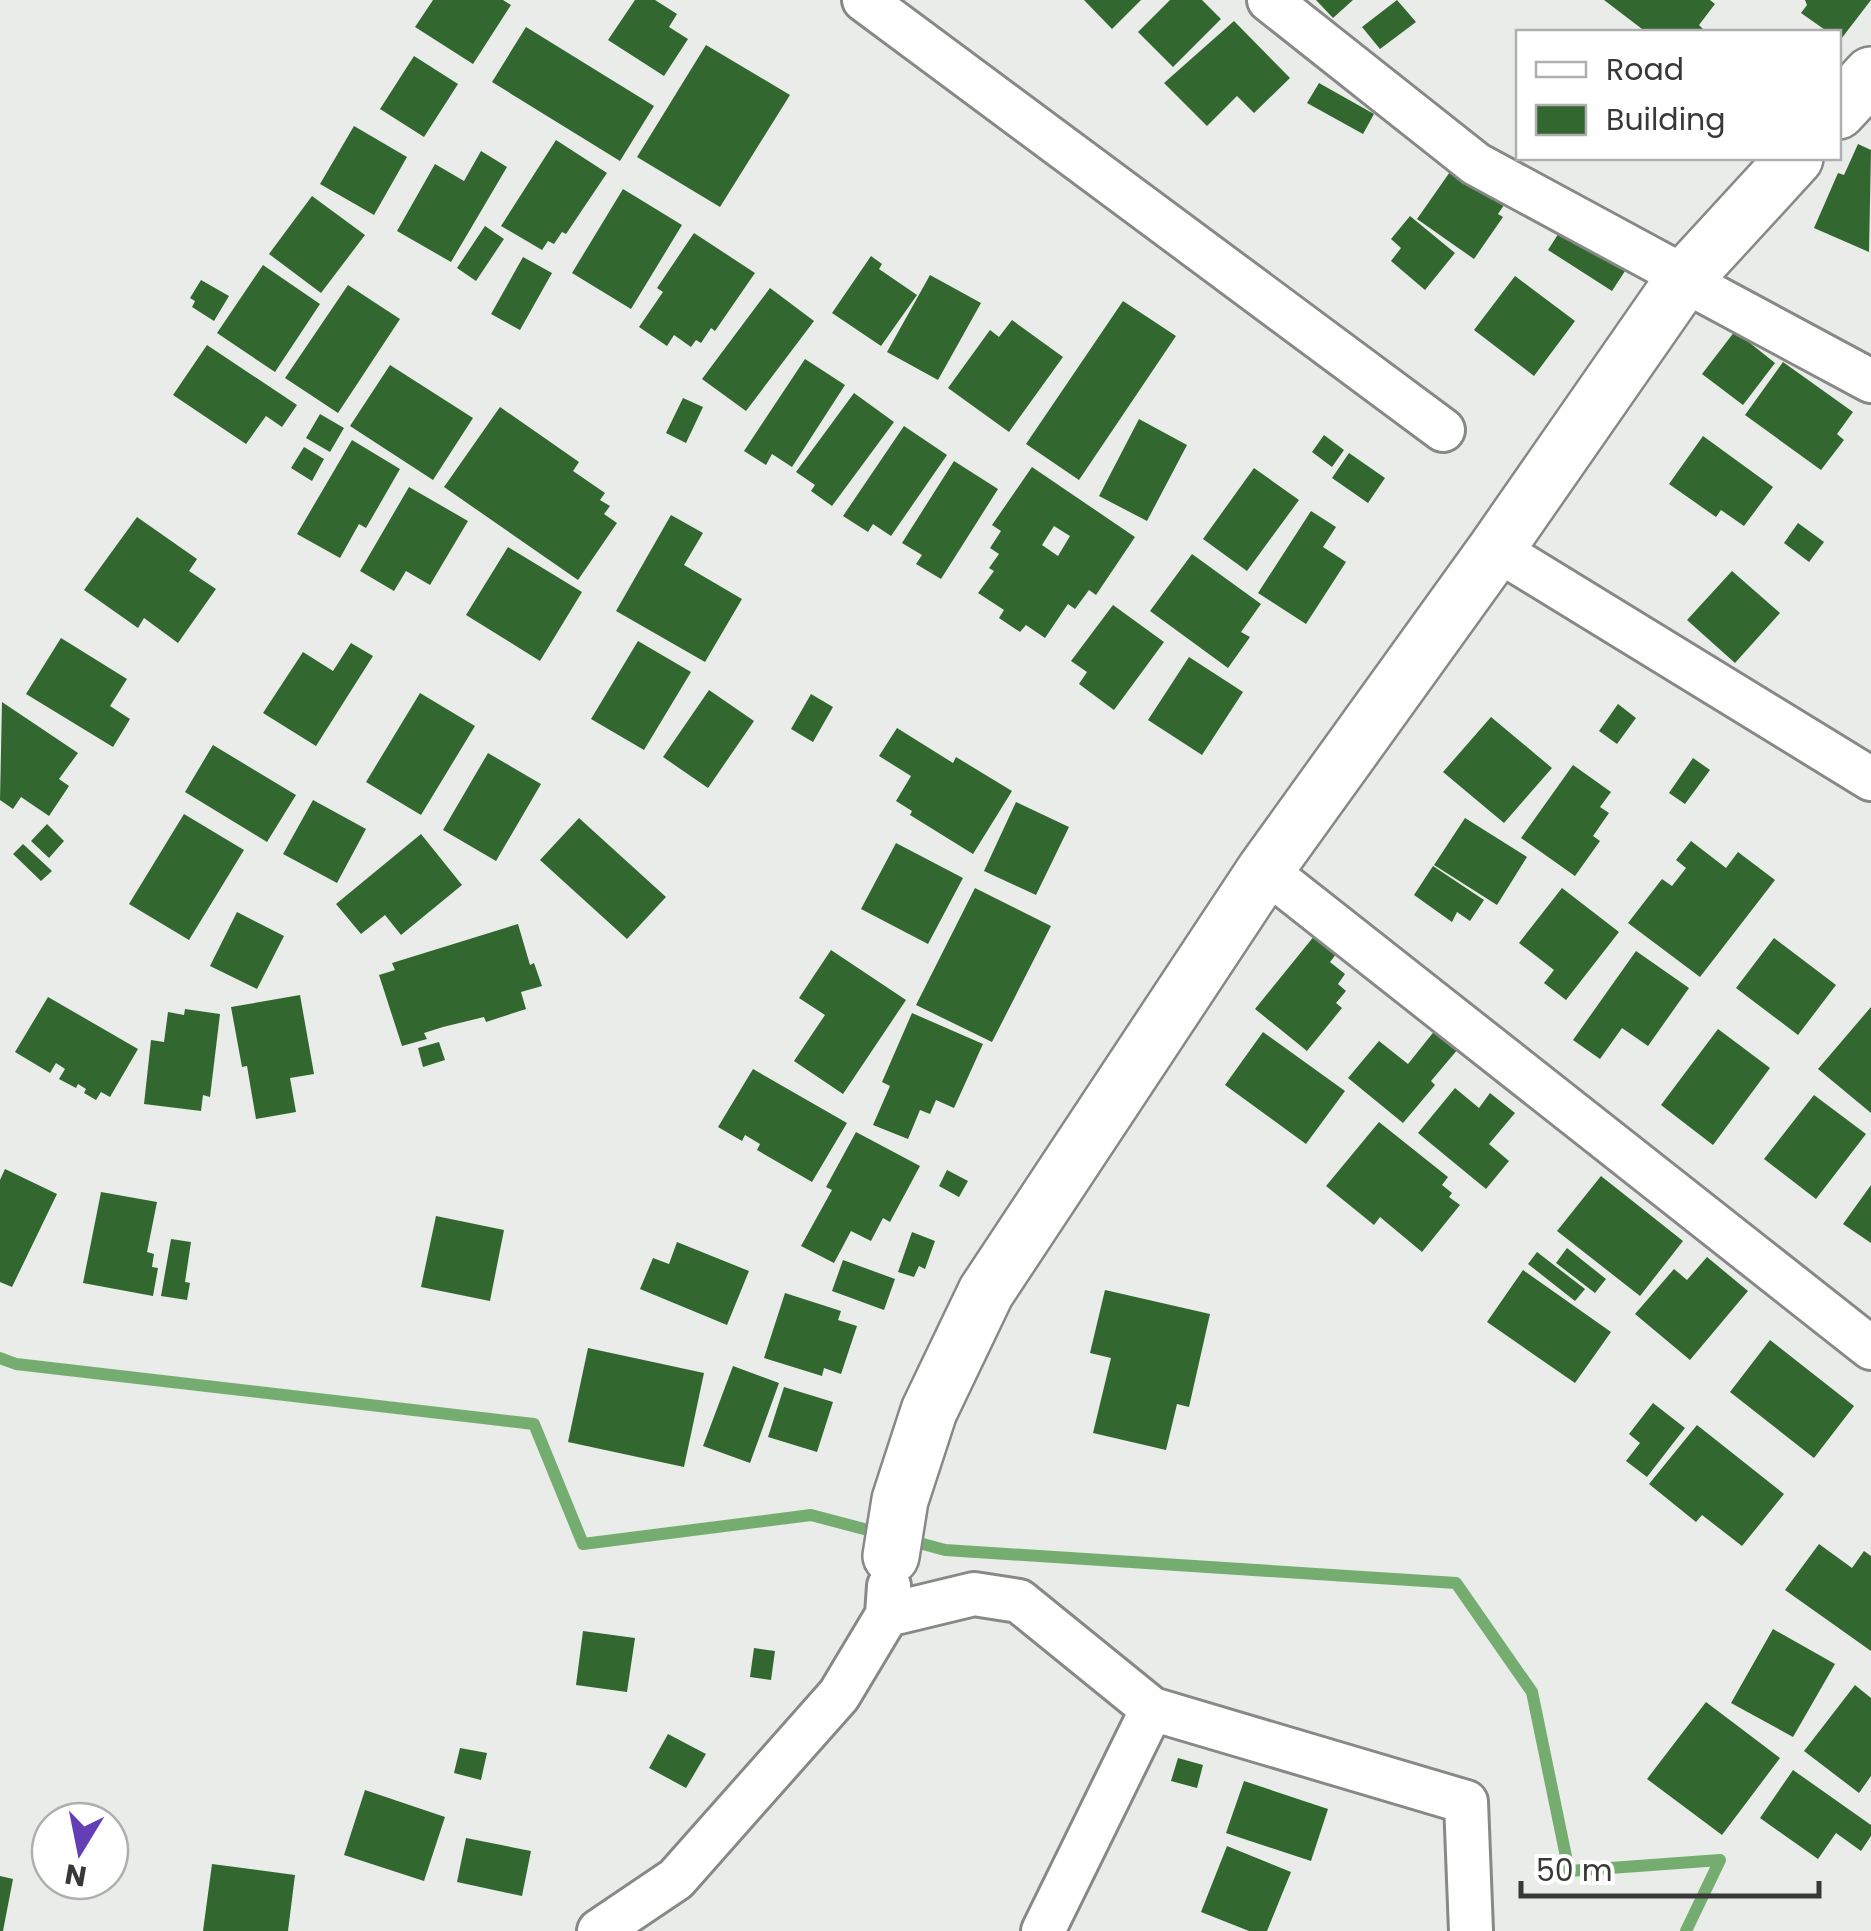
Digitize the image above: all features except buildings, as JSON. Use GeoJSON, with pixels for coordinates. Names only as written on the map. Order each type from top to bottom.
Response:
{"type":"FeatureCollection","features":[{"type":"Feature","properties":{"kind":"street"},"geometry":{"type":"LineString","coordinates":[[864,0],[1443,430]]}},
{"type":"Feature","properties":{"kind":"street"},"geometry":{"type":"LineString","coordinates":[[1269,0],[1476,164],[1871,381]]}},
{"type":"Feature","properties":{"kind":"street"},"geometry":{"type":"LineString","coordinates":[[1841,107],[1871,75]]}},
{"type":"Feature","properties":{"kind":"street"},"geometry":{"type":"LineString","coordinates":[[600,1931],[676,1879],[839,1695],[887,1615],[900,1500],[929,1411],[986,1292],[1266,870],[1684,279],[1793,160]]}},
{"type":"Feature","properties":{"kind":"street"},"geometry":{"type":"LineString","coordinates":[[1496,549],[1871,779]]}},
{"type":"Feature","properties":{"kind":"street"},"geometry":{"type":"LineString","coordinates":[[1266,870],[1871,1348]]}},
{"type":"Feature","properties":{"kind":"street"},"geometry":{"type":"LineString","coordinates":[[887,1615],[974,1594],[1019,1601],[1152,1709],[1466,1802],[1471,1931]]}},
{"type":"Feature","properties":{"kind":"street"},"geometry":{"type":"LineString","coordinates":[[1044,1931],[1152,1709]]}},
{"type":"Feature","properties":{"kind":"waterway"},"geometry":{"type":"LineString","coordinates":[[0,1358],[16,1364],[534,1424],[583,1544],[811,1515],[883,1534]]}},
{"type":"Feature","properties":{"kind":"waterway"},"geometry":{"type":"LineString","coordinates":[[908,1540],[945,1550],[1456,1583],[1532,1692],[1569,1871],[1720,1860],[1686,1931]]}}]}
